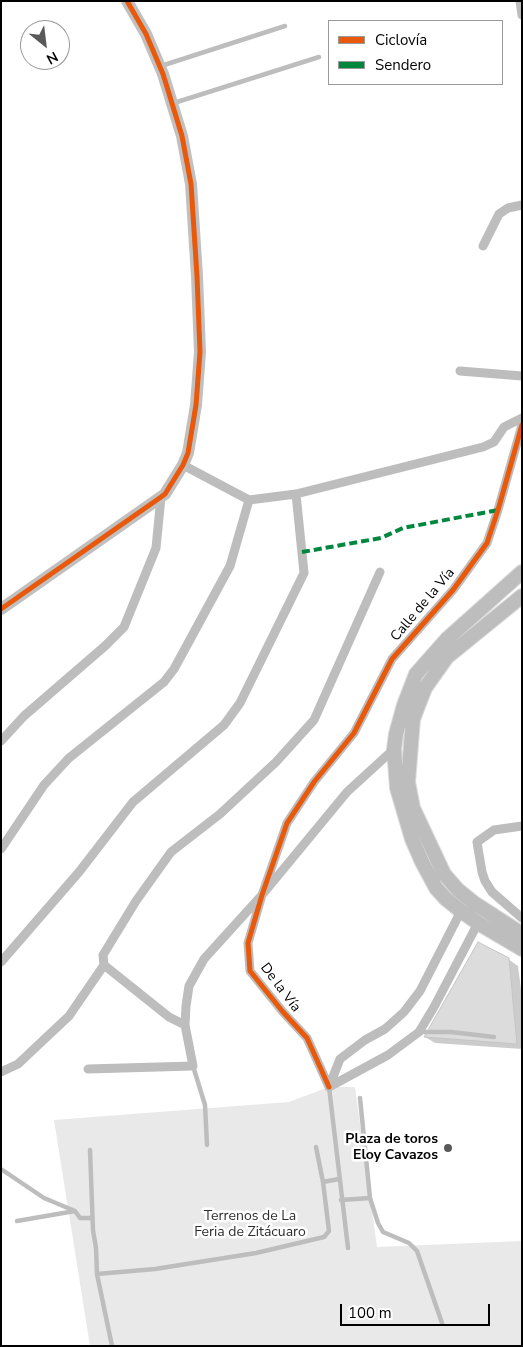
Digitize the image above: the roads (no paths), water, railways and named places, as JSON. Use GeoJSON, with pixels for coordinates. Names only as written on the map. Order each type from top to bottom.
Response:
{"type":"FeatureCollection","features":[{"type":"Feature","properties":{"kind":"main road"},"geometry":{"type":"LineString","coordinates":[[522,572],[447,640],[416,674],[404,705],[394,749],[397,788],[412,839],[436,888],[461,911],[522,949]]}},
{"type":"Feature","properties":{"kind":"main road"},"geometry":{"type":"LineString","coordinates":[[522,596],[447,657],[424,688],[413,720],[408,782],[413,808],[444,874],[458,890],[474,903],[522,934]]}},
{"type":"Feature","properties":{"kind":"street"},"geometry":{"type":"LineString","coordinates":[[1,609],[165,494],[183,465],[188,453],[196,405],[199,343],[191,184],[182,136],[160,66],[146,34],[127,1]]}},
{"type":"Feature","properties":{"kind":"street"},"geometry":{"type":"LineString","coordinates":[[520,1],[522,15]]}},
{"type":"Feature","properties":{"kind":"street"},"geometry":{"type":"LineString","coordinates":[[483,246],[499,214],[508,208],[522,205]]}},
{"type":"Feature","properties":{"kind":"street"},"geometry":{"type":"LineString","coordinates":[[460,371],[522,376]]}},
{"type":"Feature","properties":{"kind":"street"},"geometry":{"type":"LineString","coordinates":[[183,465],[249,500],[296,494],[472,448],[483,447],[494,442],[504,427],[522,418]]}},
{"type":"Feature","properties":{"kind":"street","name":"Calle de la Vía"},"geometry":{"type":"LineString","coordinates":[[262,895],[287,823],[314,782],[354,733],[392,660],[453,590],[487,543],[522,425]]}},
{"type":"Feature","properties":{"kind":"street"},"geometry":{"type":"LineString","coordinates":[[1,962],[79,872],[133,802],[224,725],[240,703],[304,573],[296,494]]}},
{"type":"Feature","properties":{"kind":"street"},"geometry":{"type":"LineString","coordinates":[[1,741],[24,716],[105,646],[124,627],[156,548],[161,497]]}},
{"type":"Feature","properties":{"kind":"street"},"geometry":{"type":"LineString","coordinates":[[1,849],[44,785],[69,758],[164,682],[174,669],[230,566],[249,500]]}},
{"type":"Feature","properties":{"kind":"street"},"geometry":{"type":"LineString","coordinates":[[1,1072],[18,1064],[69,1016],[104,965],[103,955],[136,901],[170,852],[220,814],[276,762],[314,720],[380,572]]}},
{"type":"Feature","properties":{"kind":"street"},"geometry":{"type":"LineString","coordinates":[[88,1069],[193,1066],[185,1025],[186,1006],[189,986],[204,958],[262,895],[347,792],[394,749]]}},
{"type":"Feature","properties":{"kind":"street"},"geometry":{"type":"LineString","coordinates":[[522,826],[494,830],[477,842],[485,882],[492,892],[522,918]]}},
{"type":"Feature","properties":{"kind":"street","name":"De la Vía"},"geometry":{"type":"LineString","coordinates":[[262,895],[248,943],[250,971],[307,1038],[329,1087]]}},
{"type":"Feature","properties":{"kind":"street"},"geometry":{"type":"LineString","coordinates":[[329,1087],[340,1059],[365,1040],[384,1029],[404,1012],[420,991],[461,911]]}},
{"type":"Feature","properties":{"kind":"street"},"geometry":{"type":"LineString","coordinates":[[329,1087],[388,1056],[419,1032],[478,923]]}},
{"type":"Feature","properties":{"kind":"street"},"geometry":{"type":"LineString","coordinates":[[104,965],[169,1017],[185,1025]]}},
{"type":"Feature","properties":{"kind":"lane"},"geometry":{"type":"LineString","coordinates":[[160,66],[285,26]]}},
{"type":"Feature","properties":{"kind":"lane"},"geometry":{"type":"LineString","coordinates":[[172,104],[318,56]]}},
{"type":"Feature","properties":{"kind":"lane"},"geometry":{"type":"LineString","coordinates":[[419,1032],[451,1032],[494,1037]]}},
{"type":"Feature","properties":{"kind":"lane"},"geometry":{"type":"LineString","coordinates":[[193,1066],[205,1105],[207,1145]]}},
{"type":"Feature","properties":{"kind":"lane"},"geometry":{"type":"LineString","coordinates":[[329,1087],[348,1248]]}},
{"type":"Feature","properties":{"kind":"lane"},"geometry":{"type":"LineString","coordinates":[[360,1098],[370,1198],[378,1223],[383,1232],[409,1243],[417,1251],[442,1323]]}},
{"type":"Feature","properties":{"kind":"lane"},"geometry":{"type":"LineString","coordinates":[[97,1274],[164,1267],[256,1253],[324,1237],[329,1231],[323,1182],[316,1147]]}},
{"type":"Feature","properties":{"kind":"lane"},"geometry":{"type":"LineString","coordinates":[[90,1150],[92,1218],[97,1274],[112,1346]]}},
{"type":"Feature","properties":{"kind":"lane"},"geometry":{"type":"LineString","coordinates":[[1,1169],[44,1198],[76,1211],[80,1218],[92,1218]]}},
{"type":"Feature","properties":{"kind":"lane"},"geometry":{"type":"LineString","coordinates":[[323,1182],[339,1179]]}},
{"type":"Feature","properties":{"kind":"lane"},"geometry":{"type":"LineString","coordinates":[[341,1200],[370,1198]]}},
{"type":"Feature","properties":{"kind":"lane"},"geometry":{"type":"LineString","coordinates":[[17,1221],[76,1211]]}},
{"type":"Feature","properties":{"kind":"place","name":"Plaza de toros Eloy Cavazos"},"geometry":{"type":"Point","coordinates":[448,1148]}},
{"type":"Feature","properties":{"kind":"park label","name":"Terrenos de La Feria de Zitácuaro"},"geometry":{"type":"Point","coordinates":[250,1226]}}]}
